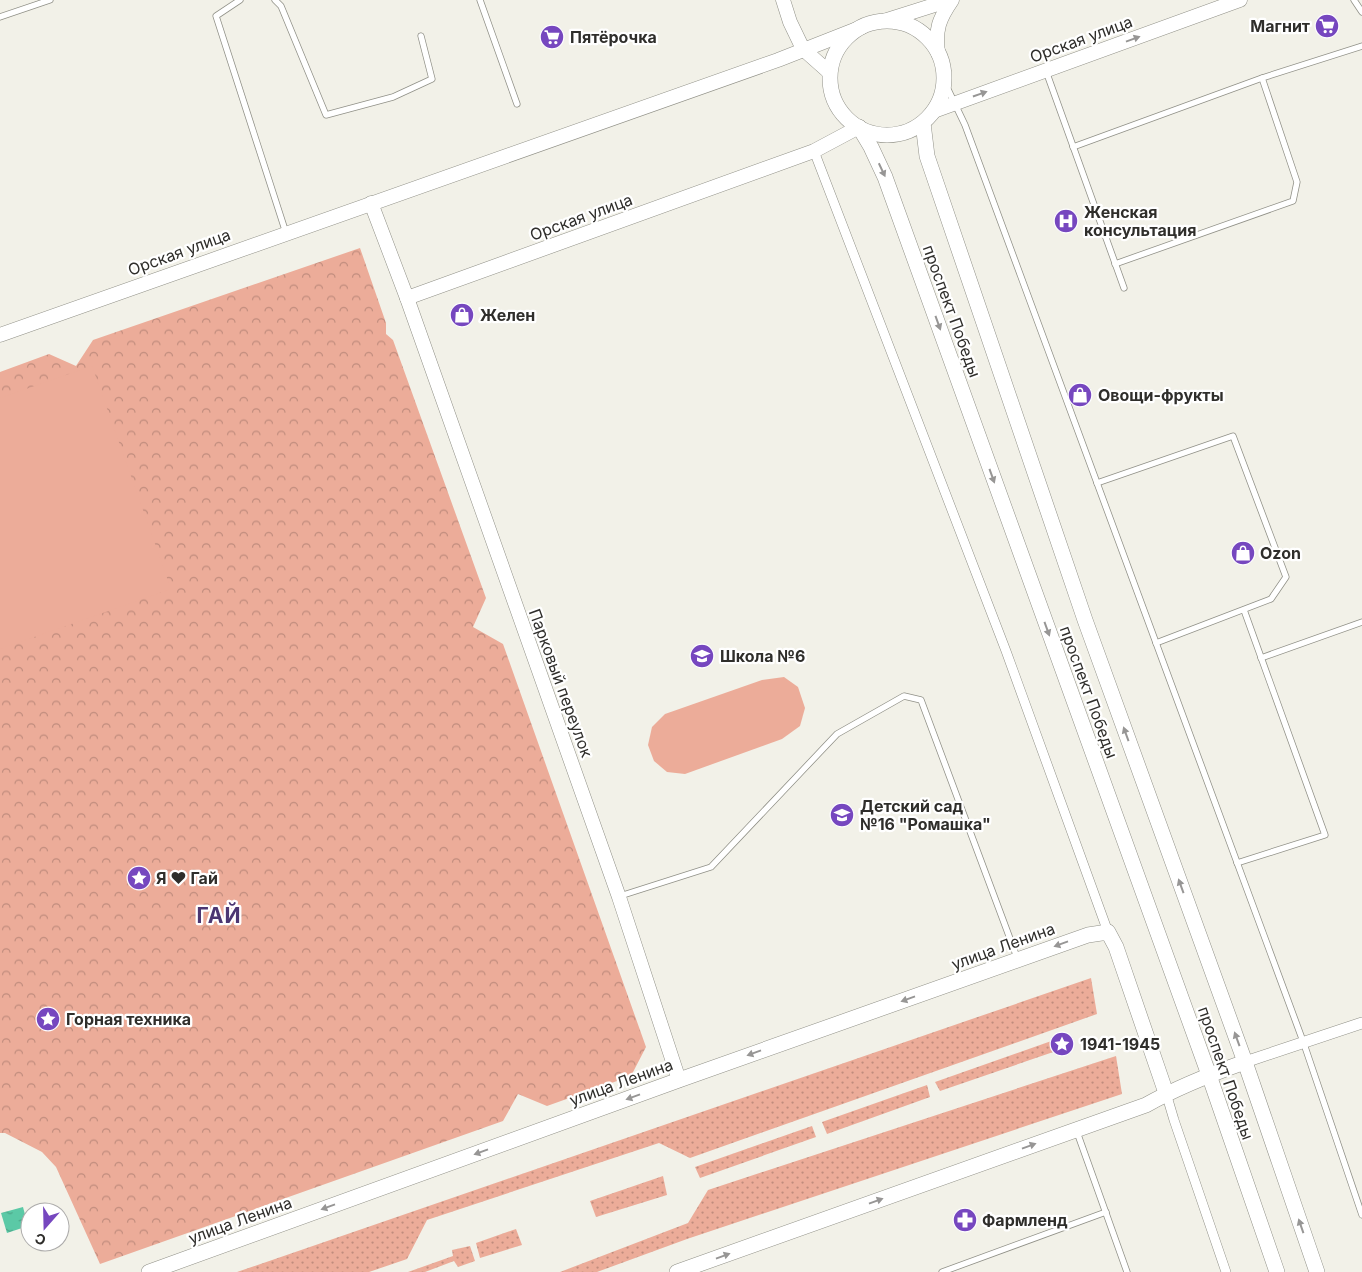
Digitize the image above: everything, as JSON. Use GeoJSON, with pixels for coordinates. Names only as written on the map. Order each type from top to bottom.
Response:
{"type":"FeatureCollection","features":[{"type":"Feature","properties":{"kind":"main road"},"geometry":{"type":"LineString","coordinates":[[884,21],[900,23],[916,29],[933,43],[943,65],[944,81],[941,97],[934,111],[923,123],[911,130],[885,135],[871,133],[846,117],[837,104],[831,89],[830,73],[837,51],[852,33],[862,27],[884,21]]}},
{"type":"Feature","properties":{"kind":"main road","name":"проспект Победы"},"geometry":{"type":"LineString","coordinates":[[923,123],[927,156],[1082,611],[1245,1062],[1317,1272]]}},
{"type":"Feature","properties":{"kind":"main road","name":"проспект Победы"},"geometry":{"type":"LineString","coordinates":[[859,127],[885,177],[1209,1075],[1277,1272]]}},
{"type":"Feature","properties":{"kind":"main road"},"geometry":{"type":"LineString","coordinates":[[1108,932],[1116,947],[1166,1093]]}},
{"type":"Feature","properties":{"kind":"main road","name":"улица Ленина"},"geometry":{"type":"LineString","coordinates":[[149,1272],[679,1080],[1088,935],[1108,932]]}},
{"type":"Feature","properties":{"kind":"main road"},"geometry":{"type":"LineString","coordinates":[[677,1272],[1146,1105],[1166,1093],[1245,1062]]}},
{"type":"Feature","properties":{"kind":"street"},"geometry":{"type":"LineString","coordinates":[[783,0],[790,22],[803,49],[830,73]]}},
{"type":"Feature","properties":{"kind":"street"},"geometry":{"type":"LineString","coordinates":[[884,21],[951,0]]}},
{"type":"Feature","properties":{"kind":"street"},"geometry":{"type":"LineString","coordinates":[[938,53],[936,37],[939,23],[951,0]]}},
{"type":"Feature","properties":{"kind":"street","name":"Орская улица"},"geometry":{"type":"LineString","coordinates":[[934,111],[1240,0]]}},
{"type":"Feature","properties":{"kind":"street","name":"Орская улица"},"geometry":{"type":"LineString","coordinates":[[0,335],[778,60],[862,27]]}},
{"type":"Feature","properties":{"kind":"street","name":"Орская улица"},"geometry":{"type":"LineString","coordinates":[[407,298],[814,151],[859,127]]}},
{"type":"Feature","properties":{"kind":"street"},"geometry":{"type":"LineString","coordinates":[[814,151],[1006,651],[1108,932]]}},
{"type":"Feature","properties":{"kind":"street"},"geometry":{"type":"LineString","coordinates":[[371,203],[407,298]]}},
{"type":"Feature","properties":{"kind":"street","name":"Парковый переулок"},"geometry":{"type":"LineString","coordinates":[[407,298],[619,897],[679,1080]]}},
{"type":"Feature","properties":{"kind":"street"},"geometry":{"type":"LineString","coordinates":[[1245,1062],[1304,1044],[1362,1023]]}},
{"type":"Feature","properties":{"kind":"street"},"geometry":{"type":"LineString","coordinates":[[1166,1093],[1226,1272]]}},
{"type":"Feature","properties":{"kind":"lane"},"geometry":{"type":"LineString","coordinates":[[0,17],[50,0]]}},
{"type":"Feature","properties":{"kind":"lane"},"geometry":{"type":"LineString","coordinates":[[240,0],[216,16],[286,233]]}},
{"type":"Feature","properties":{"kind":"lane"},"geometry":{"type":"LineString","coordinates":[[275,0],[281,6],[326,115],[393,97],[432,78],[421,36]]}},
{"type":"Feature","properties":{"kind":"lane"},"geometry":{"type":"LineString","coordinates":[[480,0],[517,104]]}},
{"type":"Feature","properties":{"kind":"lane"},"geometry":{"type":"LineString","coordinates":[[1354,0],[1362,12]]}},
{"type":"Feature","properties":{"kind":"lane"},"geometry":{"type":"LineString","coordinates":[[1073,148],[1262,78],[1362,46]]}},
{"type":"Feature","properties":{"kind":"lane"},"geometry":{"type":"LineString","coordinates":[[1046,71],[1124,288]]}},
{"type":"Feature","properties":{"kind":"lane"},"geometry":{"type":"LineString","coordinates":[[1115,264],[1293,201],[1297,182],[1262,78]]}},
{"type":"Feature","properties":{"kind":"lane"},"geometry":{"type":"LineString","coordinates":[[944,81],[955,102],[1156,642],[1304,1044],[1362,1215]]}},
{"type":"Feature","properties":{"kind":"lane"},"geometry":{"type":"LineString","coordinates":[[1097,483],[1233,436],[1286,577],[1272,599],[1156,642]]}},
{"type":"Feature","properties":{"kind":"lane"},"geometry":{"type":"LineString","coordinates":[[1237,863],[1324,835],[1244,610]]}},
{"type":"Feature","properties":{"kind":"lane"},"geometry":{"type":"LineString","coordinates":[[1261,658],[1362,622]]}},
{"type":"Feature","properties":{"kind":"lane"},"geometry":{"type":"LineString","coordinates":[[619,897],[711,866],[837,734],[904,696],[921,700],[1018,960]]}},
{"type":"Feature","properties":{"kind":"lane"},"geometry":{"type":"LineString","coordinates":[[1076,1130],[1127,1272]]}},
{"type":"Feature","properties":{"kind":"lane"},"geometry":{"type":"LineString","coordinates":[[942,1272],[1106,1212]]}},
{"type":"Feature","properties":{"kind":"green space"},"geometry":{"type":"Polygon","coordinates":[[[360,248],[386,323],[386,334],[393,340],[486,598],[473,627],[503,644],[646,1047],[631,1076],[547,1106],[518,1094],[503,1121],[100,1264],[56,1167],[42,1152],[5,1133],[0,1133],[0,372],[49,354],[76,366],[93,340],[360,248]]]}},
{"type":"Feature","properties":{"kind":"green space"},"geometry":{"type":"Polygon","coordinates":[[[92,366],[171,589],[0,649],[0,398],[92,366]]]}},
{"type":"Feature","properties":{"kind":"green space"},"geometry":{"type":"Polygon","coordinates":[[[784,677],[798,687],[805,708],[800,726],[782,739],[685,774],[667,772],[654,761],[648,745],[652,727],[665,714],[762,680],[784,677]]]}},
{"type":"Feature","properties":{"kind":"green space"},"geometry":{"type":"Polygon","coordinates":[[[1091,978],[1097,1014],[690,1158],[659,1143],[427,1220],[407,1259],[369,1272],[237,1272],[1091,978]]]}},
{"type":"Feature","properties":{"kind":"green space"},"geometry":{"type":"Polygon","coordinates":[[[1057,1039],[1062,1049],[940,1091],[935,1082],[1057,1039]]]}},
{"type":"Feature","properties":{"kind":"green space"},"geometry":{"type":"Polygon","coordinates":[[[1116,1056],[1122,1094],[687,1239],[597,1272],[560,1272],[688,1223],[708,1190],[1116,1056]]]}},
{"type":"Feature","properties":{"kind":"green space"},"geometry":{"type":"Polygon","coordinates":[[[927,1085],[930,1097],[827,1134],[822,1122],[927,1085]]]}},
{"type":"Feature","properties":{"kind":"green space"},"geometry":{"type":"Polygon","coordinates":[[[812,1126],[816,1137],[700,1178],[695,1167],[812,1126]]]}},
{"type":"Feature","properties":{"kind":"green space"},"geometry":{"type":"Polygon","coordinates":[[[663,1176],[667,1195],[596,1217],[590,1201],[663,1176]]]}},
{"type":"Feature","properties":{"kind":"green space"},"geometry":{"type":"Polygon","coordinates":[[[516,1229],[522,1245],[480,1258],[476,1243],[516,1229]]]}},
{"type":"Feature","properties":{"kind":"green space"},"geometry":{"type":"Polygon","coordinates":[[[470,1246],[475,1261],[458,1267],[454,1261],[425,1272],[408,1272],[453,1256],[452,1250],[470,1246]]]}},
{"type":"Feature","properties":{"kind":"water"},"geometry":{"type":"Polygon","coordinates":[[[20,1208],[20,1229],[7,1233],[1,1213],[20,1208]]]}},
{"type":"Feature","properties":{"kind":"place","name":"Магнит"},"geometry":{"type":"Point","coordinates":[1327,26]}},
{"type":"Feature","properties":{"kind":"place","name":"Пятёрочка"},"geometry":{"type":"Point","coordinates":[552,37]}},
{"type":"Feature","properties":{"kind":"place","name":"Женская консультация"},"geometry":{"type":"Point","coordinates":[1066,221]}},
{"type":"Feature","properties":{"kind":"place","name":"Желен"},"geometry":{"type":"Point","coordinates":[462,315]}},
{"type":"Feature","properties":{"kind":"place","name":"Овощи-фрукты"},"geometry":{"type":"Point","coordinates":[1080,395]}},
{"type":"Feature","properties":{"kind":"place","name":"Ozon"},"geometry":{"type":"Point","coordinates":[1243,553]}},
{"type":"Feature","properties":{"kind":"place","name":"Школа №6"},"geometry":{"type":"Point","coordinates":[702,656]}},
{"type":"Feature","properties":{"kind":"place","name":"Детский сад №16 \"Ромашка\""},"geometry":{"type":"Point","coordinates":[842,815]}},
{"type":"Feature","properties":{"kind":"place","name":"Я ❤ Гай"},"geometry":{"type":"Point","coordinates":[139,878]}},
{"type":"Feature","properties":{"kind":"place","name":"Горная техника"},"geometry":{"type":"Point","coordinates":[48,1019]}},
{"type":"Feature","properties":{"kind":"place","name":"1941-1945"},"geometry":{"type":"Point","coordinates":[1062,1044]}},
{"type":"Feature","properties":{"kind":"place","name":"Фармленд"},"geometry":{"type":"Point","coordinates":[965,1220]}},
{"type":"Feature","properties":{"kind":"district","name":"ГАЙ"},"geometry":{"type":"Point","coordinates":[219,916]}}]}
